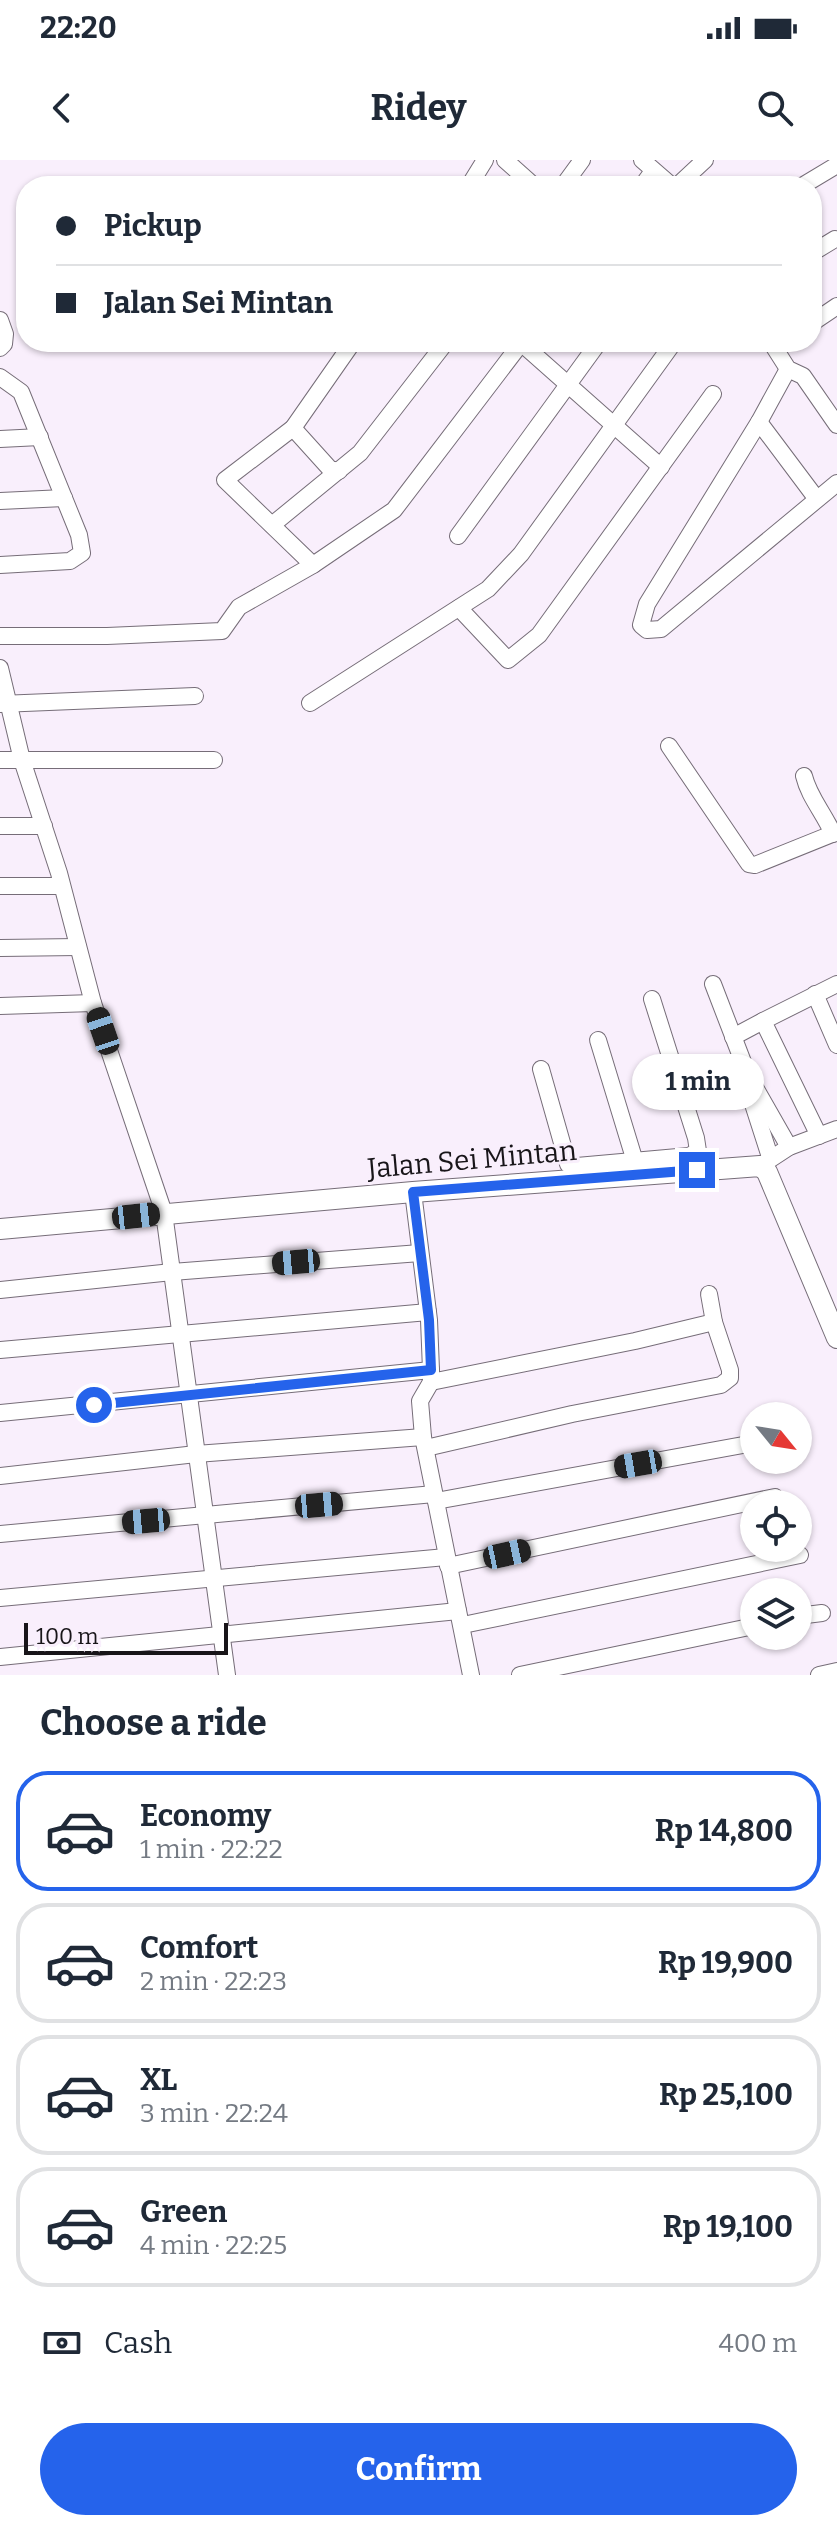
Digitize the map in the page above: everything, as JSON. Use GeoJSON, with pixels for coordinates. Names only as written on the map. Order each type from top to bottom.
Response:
{"type":"FeatureCollection","features":[{"type":"Feature","properties":{"kind":"street"},"geometry":{"type":"LineString","coordinates":[[505,160],[523,176]]}},
{"type":"Feature","properties":{"kind":"street"},"geometry":{"type":"LineString","coordinates":[[686,176],[705,160]]}},
{"type":"Feature","properties":{"kind":"street"},"geometry":{"type":"LineString","coordinates":[[819,176],[837,165]]}},
{"type":"Feature","properties":{"kind":"street"},"geometry":{"type":"LineString","coordinates":[[0,320],[5,334],[4,344],[0,348]]}},
{"type":"Feature","properties":{"kind":"street"},"geometry":{"type":"LineString","coordinates":[[313,565],[225,480],[293,428],[346,352]]}},
{"type":"Feature","properties":{"kind":"street"},"geometry":{"type":"LineString","coordinates":[[272,525],[360,453],[438,352]]}},
{"type":"Feature","properties":{"kind":"street"},"geometry":{"type":"LineString","coordinates":[[0,636],[107,636],[222,631],[239,607],[313,565],[394,510],[513,352]]}},
{"type":"Feature","properties":{"kind":"street"},"geometry":{"type":"LineString","coordinates":[[532,352],[661,467]]}},
{"type":"Feature","properties":{"kind":"street"},"geometry":{"type":"LineString","coordinates":[[458,536],[592,352]]}},
{"type":"Feature","properties":{"kind":"street"},"geometry":{"type":"LineString","coordinates":[[310,703],[488,589],[521,554],[667,352]]}},
{"type":"Feature","properties":{"kind":"street"},"geometry":{"type":"LineString","coordinates":[[779,352],[788,369],[803,376],[837,425]]}},
{"type":"Feature","properties":{"kind":"street"},"geometry":{"type":"LineString","coordinates":[[788,369],[759,422],[647,604],[641,625],[647,630],[661,629],[837,483]]}},
{"type":"Feature","properties":{"kind":"street"},"geometry":{"type":"LineString","coordinates":[[0,377],[21,392],[82,547],[79,557],[70,561],[0,565]]}},
{"type":"Feature","properties":{"kind":"street"},"geometry":{"type":"LineString","coordinates":[[459,608],[508,660],[517,654],[539,635],[713,394]]}},
{"type":"Feature","properties":{"kind":"street"},"geometry":{"type":"LineString","coordinates":[[759,422],[816,498]]}},
{"type":"Feature","properties":{"kind":"street"},"geometry":{"type":"LineString","coordinates":[[293,428],[323,462],[339,471]]}},
{"type":"Feature","properties":{"kind":"street"},"geometry":{"type":"LineString","coordinates":[[0,439],[40,437]]}},
{"type":"Feature","properties":{"kind":"street"},"geometry":{"type":"LineString","coordinates":[[0,501],[64,498]]}},
{"type":"Feature","properties":{"kind":"street"},"geometry":{"type":"LineString","coordinates":[[0,668],[5,704],[44,826],[93,1003],[164,1213],[227,1675]]}},
{"type":"Feature","properties":{"kind":"street"},"geometry":{"type":"LineString","coordinates":[[5,704],[195,696]]}},
{"type":"Feature","properties":{"kind":"street"},"geometry":{"type":"LineString","coordinates":[[669,746],[749,864],[755,865],[835,833],[807,787],[804,776]]}},
{"type":"Feature","properties":{"kind":"street"},"geometry":{"type":"LineString","coordinates":[[0,760],[214,760]]}},
{"type":"Feature","properties":{"kind":"street"},"geometry":{"type":"LineString","coordinates":[[0,826],[44,826]]}},
{"type":"Feature","properties":{"kind":"street"},"geometry":{"type":"LineString","coordinates":[[0,886],[61,886]]}},
{"type":"Feature","properties":{"kind":"street"},"geometry":{"type":"LineString","coordinates":[[0,948],[78,947]]}},
{"type":"Feature","properties":{"kind":"street"},"geometry":{"type":"LineString","coordinates":[[713,984],[748,1075],[789,1147]]}},
{"type":"Feature","properties":{"kind":"street"},"geometry":{"type":"LineString","coordinates":[[733,1037],[837,984]]}},
{"type":"Feature","properties":{"kind":"street"},"geometry":{"type":"LineString","coordinates":[[815,994],[837,1045]]}},
{"type":"Feature","properties":{"kind":"street"},"geometry":{"type":"LineString","coordinates":[[541,1069],[565,1162],[577,1166],[637,1167],[689,1156],[698,1151],[652,999]]}},
{"type":"Feature","properties":{"kind":"street"},"geometry":{"type":"LineString","coordinates":[[0,1006],[93,1003]]}},
{"type":"Feature","properties":{"kind":"street"},"geometry":{"type":"LineString","coordinates":[[763,1021],[819,1136]]}},
{"type":"Feature","properties":{"kind":"street"},"geometry":{"type":"LineString","coordinates":[[598,1040],[637,1167]]}},
{"type":"Feature","properties":{"kind":"street"},"geometry":{"type":"LineString","coordinates":[[748,1075],[767,1172],[837,1338]]}},
{"type":"Feature","properties":{"kind":"street"},"geometry":{"type":"LineString","coordinates":[[765,1162],[789,1147],[837,1129]]}},
{"type":"Feature","properties":{"kind":"street","name":"Jalan Sei Mintan"},"geometry":{"type":"LineString","coordinates":[[0,1229],[413,1192],[637,1167],[765,1162]]}},
{"type":"Feature","properties":{"kind":"street"},"geometry":{"type":"LineString","coordinates":[[413,1192],[428,1312],[431,1376],[420,1401],[424,1442],[471,1675]]}},
{"type":"Feature","properties":{"kind":"street"},"geometry":{"type":"LineString","coordinates":[[0,1290],[172,1272],[420,1253]]}},
{"type":"Feature","properties":{"kind":"street"},"geometry":{"type":"LineString","coordinates":[[0,1476],[196,1454],[424,1442],[727,1382],[730,1370],[714,1322],[709,1294]]}},
{"type":"Feature","properties":{"kind":"street"},"geometry":{"type":"LineString","coordinates":[[0,1350],[428,1312]]}},
{"type":"Feature","properties":{"kind":"street"},"geometry":{"type":"LineString","coordinates":[[0,1413],[431,1376],[635,1341],[714,1322]]}},
{"type":"Feature","properties":{"kind":"street"},"geometry":{"type":"LineString","coordinates":[[0,1534],[435,1498],[740,1445]]}},
{"type":"Feature","properties":{"kind":"street"},"geometry":{"type":"LineString","coordinates":[[0,1598],[212,1577],[447,1562],[740,1504]]}},
{"type":"Feature","properties":{"kind":"street"},"geometry":{"type":"LineString","coordinates":[[0,1657],[221,1635],[460,1618],[762,1562]]}},
{"type":"Feature","properties":{"kind":"street"},"geometry":{"type":"LineString","coordinates":[[812,1614],[822,1613]]}},
{"type":"Feature","properties":{"kind":"street"},"geometry":{"type":"LineString","coordinates":[[520,1675],[740,1629]]}},
{"type":"Feature","properties":{"kind":"street"},"geometry":{"type":"LineString","coordinates":[[819,1675],[837,1671]]}},
{"type":"Feature","properties":{"kind":"route"},"geometry":{"type":"LineString","coordinates":[[94,1405],[431,1370],[429,1320],[413,1192],[697,1170]]}}]}
